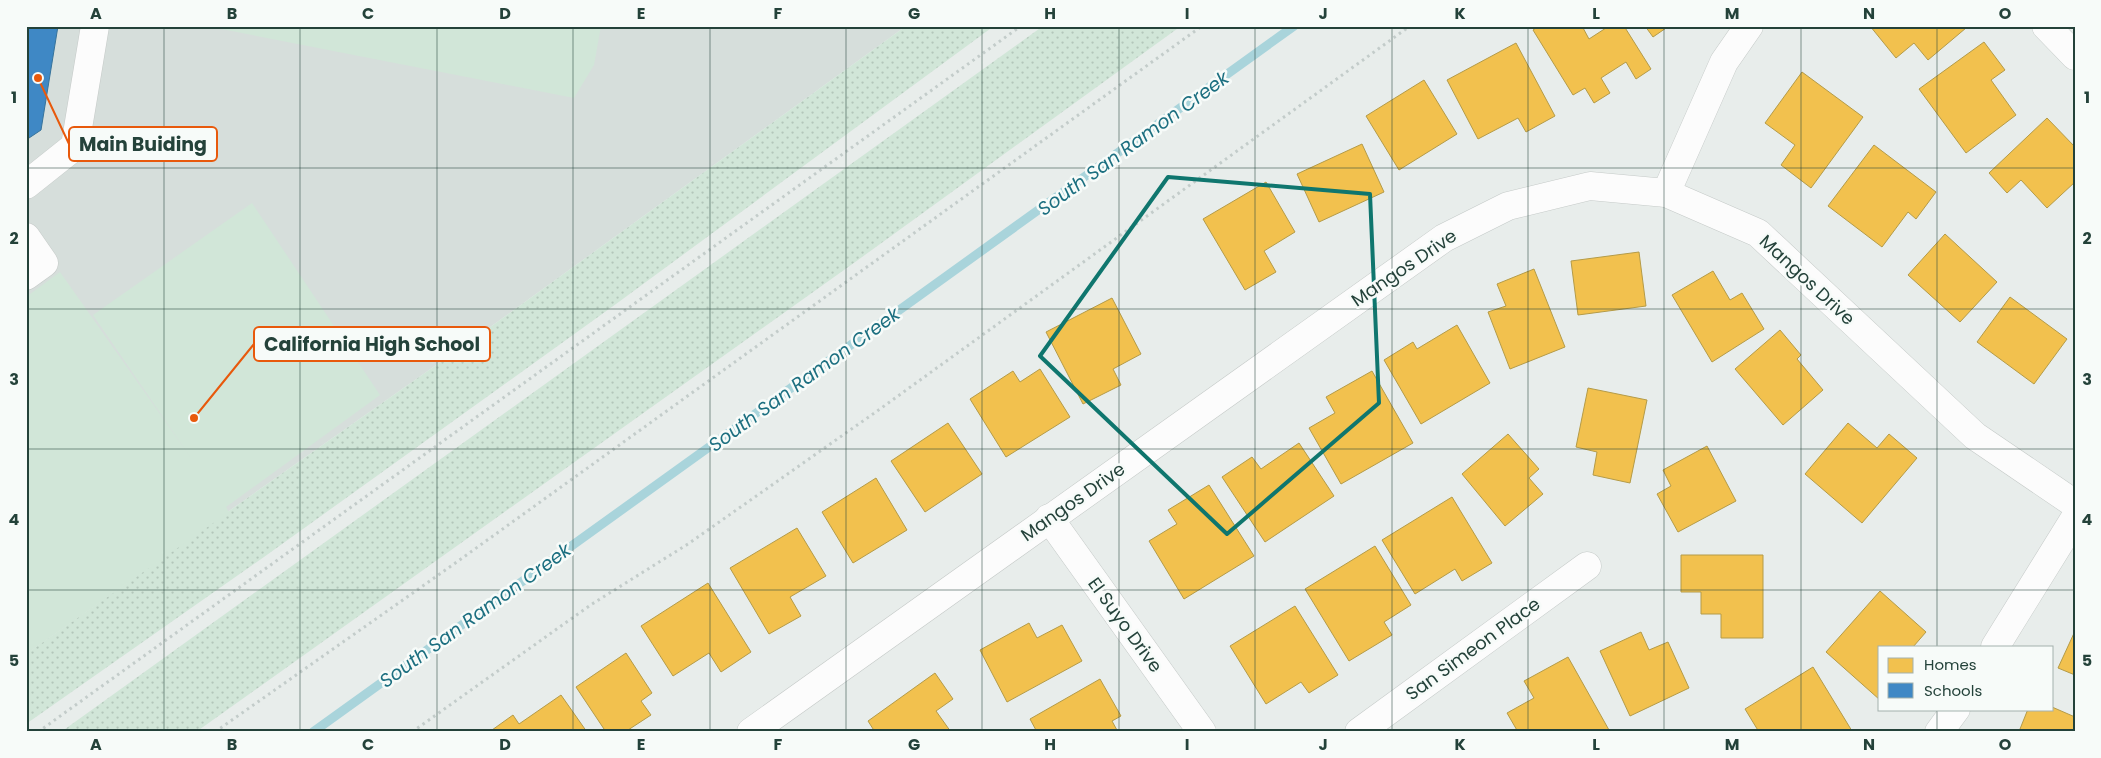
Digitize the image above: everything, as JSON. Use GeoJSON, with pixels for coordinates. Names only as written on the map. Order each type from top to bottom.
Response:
{"type":"FeatureCollection","features":[{"type":"Feature","properties":{"kind":"street"},"geometry":{"type":"LineString","coordinates":[[26,185],[74,146],[95,26]]}},
{"type":"Feature","properties":{"kind":"street"},"geometry":{"type":"LineString","coordinates":[[1666,193],[1724,62],[1748,26]]}},
{"type":"Feature","properties":{"kind":"street"},"geometry":{"type":"LineString","coordinates":[[2046,26],[2075,56]]}},
{"type":"Feature","properties":{"kind":"street","name":"Mangos Drive"},"geometry":{"type":"LineString","coordinates":[[761,729],[1049,518],[1444,238],[1508,206],[1590,186],[1666,193],[1758,233],[1975,436],[2075,504]]}},
{"type":"Feature","properties":{"kind":"street"},"geometry":{"type":"LineString","coordinates":[[26,237],[44,262],[26,276]]}},
{"type":"Feature","properties":{"kind":"street","name":"El Suyo Drive"},"geometry":{"type":"LineString","coordinates":[[1049,518],[1202,732]]}},
{"type":"Feature","properties":{"kind":"street"},"geometry":{"type":"LineString","coordinates":[[1996,646],[2075,518]]}},
{"type":"Feature","properties":{"kind":"street","name":"San Simeon Place"},"geometry":{"type":"LineString","coordinates":[[1359,732],[1587,566]]}},
{"type":"Feature","properties":{"kind":"street"},"geometry":{"type":"LineString","coordinates":[[1939,732],[1955,710]]}},
{"type":"Feature","properties":{"kind":"path"},"geometry":{"type":"LineString","coordinates":[[38,732],[1021,26]]}},
{"type":"Feature","properties":{"kind":"path"},"geometry":{"type":"LineString","coordinates":[[215,732],[470,553],[1202,26]]}},
{"type":"Feature","properties":{"kind":"path"},"geometry":{"type":"LineString","coordinates":[[412,732],[592,604],[688,544],[872,414],[1410,26]]}},
{"type":"Feature","properties":{"kind":"highlighted area"},"geometry":{"type":"Polygon","coordinates":[[[1168,177],[1370,194],[1379,403],[1227,534],[1040,356],[1168,177]]]}},
{"type":"Feature","properties":{"kind":"shaded area"},"geometry":{"type":"Polygon","coordinates":[[[26,26],[906,26],[493,325],[26,654],[26,26]]]}},
{"type":"Feature","properties":{"kind":"green space"},"geometry":{"type":"Polygon","coordinates":[[[206,26],[601,26],[594,65],[574,98],[206,26]]]}},
{"type":"Feature","properties":{"kind":"green space"},"geometry":{"type":"Polygon","coordinates":[[[906,26],[994,26],[616,304],[264,557],[26,724],[26,654],[493,325],[906,26]]]}},
{"type":"Feature","properties":{"kind":"green space"},"geometry":{"type":"Polygon","coordinates":[[[1043,26],[1181,26],[858,260],[196,732],[61,732],[1043,26]]]}},
{"type":"Feature","properties":{"kind":"green space"},"geometry":{"type":"Polygon","coordinates":[[[252,203],[380,395],[226,507],[229,512],[26,654],[26,297],[60,272],[191,458],[93,315],[252,203]]]}},
{"type":"Feature","properties":{"kind":"building: Homes"},"geometry":{"type":"Polygon","coordinates":[[[1539,26],[1582,26],[1589,39],[1609,26],[1624,26],[1651,69],[1636,79],[1626,62],[1601,78],[1610,93],[1594,103],[1585,88],[1573,95],[1533,30],[1539,26]]]}},
{"type":"Feature","properties":{"kind":"building: Homes"},"geometry":{"type":"Polygon","coordinates":[[[1645,26],[1669,26],[1653,37],[1645,26]]]}},
{"type":"Feature","properties":{"kind":"building: Homes"},"geometry":{"type":"Polygon","coordinates":[[[1870,26],[1965,26],[1966,28],[1928,60],[1914,43],[1896,58],[1870,26]]]}},
{"type":"Feature","properties":{"kind":"building: Homes"},"geometry":{"type":"Polygon","coordinates":[[[1984,42],[2005,70],[1991,80],[2016,115],[1966,153],[1919,89],[1984,42]]]}},
{"type":"Feature","properties":{"kind":"building: Homes"},"geometry":{"type":"Polygon","coordinates":[[[1516,43],[1555,116],[1526,132],[1518,118],[1478,139],[1447,80],[1516,43]]]}},
{"type":"Feature","properties":{"kind":"building: Homes"},"geometry":{"type":"Polygon","coordinates":[[[1802,72],[1863,117],[1811,188],[1781,165],[1795,145],[1765,123],[1802,72]]]}},
{"type":"Feature","properties":{"kind":"building: Homes"},"geometry":{"type":"Polygon","coordinates":[[[1424,80],[1457,134],[1399,170],[1366,116],[1424,80]]]}},
{"type":"Feature","properties":{"kind":"building: Homes"},"geometry":{"type":"Polygon","coordinates":[[[2047,118],[2075,147],[2075,182],[2047,208],[2021,180],[2007,193],[1989,173],[2047,118]]]}},
{"type":"Feature","properties":{"kind":"building: Homes"},"geometry":{"type":"Polygon","coordinates":[[[1362,144],[1384,192],[1319,222],[1297,174],[1362,144]]]}},
{"type":"Feature","properties":{"kind":"building: Homes"},"geometry":{"type":"Polygon","coordinates":[[[1874,145],[1936,192],[1916,219],[1908,212],[1882,247],[1828,206],[1874,145]]]}},
{"type":"Feature","properties":{"kind":"building: Homes"},"geometry":{"type":"Polygon","coordinates":[[[1266,182],[1295,232],[1264,251],[1276,272],[1245,290],[1203,219],[1266,182]]]}},
{"type":"Feature","properties":{"kind":"building: Homes"},"geometry":{"type":"Polygon","coordinates":[[[1945,234],[1997,282],[1960,322],[1908,275],[1945,234]]]}},
{"type":"Feature","properties":{"kind":"building: Homes"},"geometry":{"type":"Polygon","coordinates":[[[1639,252],[1646,306],[1578,315],[1571,261],[1639,252]]]}},
{"type":"Feature","properties":{"kind":"building: Homes"},"geometry":{"type":"Polygon","coordinates":[[[1534,269],[1565,347],[1510,369],[1488,312],[1506,306],[1497,284],[1534,269]]]}},
{"type":"Feature","properties":{"kind":"building: Homes"},"geometry":{"type":"Polygon","coordinates":[[[1713,271],[1730,300],[1742,293],[1764,329],[1712,362],[1672,295],[1713,271]]]}},
{"type":"Feature","properties":{"kind":"building: Homes"},"geometry":{"type":"Polygon","coordinates":[[[2010,297],[2067,339],[2034,384],[1977,342],[2010,297]]]}},
{"type":"Feature","properties":{"kind":"building: Homes"},"geometry":{"type":"Polygon","coordinates":[[[1112,298],[1141,354],[1113,369],[1121,385],[1083,404],[1046,332],[1112,298]]]}},
{"type":"Feature","properties":{"kind":"building: Homes"},"geometry":{"type":"Polygon","coordinates":[[[1457,325],[1490,383],[1421,424],[1384,360],[1413,342],[1417,349],[1457,325]]]}},
{"type":"Feature","properties":{"kind":"building: Homes"},"geometry":{"type":"Polygon","coordinates":[[[1780,330],[1801,355],[1797,359],[1823,390],[1783,425],[1735,369],[1780,330]]]}},
{"type":"Feature","properties":{"kind":"building: Homes"},"geometry":{"type":"Polygon","coordinates":[[[1040,369],[1070,417],[1006,457],[970,399],[1013,371],[1020,382],[1040,369]]]}},
{"type":"Feature","properties":{"kind":"building: Homes"},"geometry":{"type":"Polygon","coordinates":[[[1372,371],[1413,443],[1341,484],[1309,428],[1335,413],[1326,397],[1372,371]]]}},
{"type":"Feature","properties":{"kind":"building: Homes"},"geometry":{"type":"Polygon","coordinates":[[[1588,388],[1647,400],[1630,483],[1593,475],[1597,452],[1576,447],[1588,388]]]}},
{"type":"Feature","properties":{"kind":"building: Homes"},"geometry":{"type":"Polygon","coordinates":[[[948,423],[982,474],[925,512],[891,461],[948,423]]]}},
{"type":"Feature","properties":{"kind":"building: Homes"},"geometry":{"type":"Polygon","coordinates":[[[1848,423],[1877,448],[1889,434],[1917,458],[1862,523],[1805,474],[1848,423]]]}},
{"type":"Feature","properties":{"kind":"building: Homes"},"geometry":{"type":"Polygon","coordinates":[[[1508,434],[1539,469],[1529,478],[1543,494],[1505,526],[1462,474],[1508,434]]]}},
{"type":"Feature","properties":{"kind":"building: Homes"},"geometry":{"type":"Polygon","coordinates":[[[1299,443],[1334,496],[1265,542],[1222,477],[1252,457],[1261,469],[1299,443]]]}},
{"type":"Feature","properties":{"kind":"building: Homes"},"geometry":{"type":"Polygon","coordinates":[[[1707,446],[1736,501],[1678,532],[1657,494],[1671,486],[1663,470],[1707,446]]]}},
{"type":"Feature","properties":{"kind":"building: Homes"},"geometry":{"type":"Polygon","coordinates":[[[876,478],[907,530],[853,563],[822,512],[876,478]]]}},
{"type":"Feature","properties":{"kind":"building: Homes"},"geometry":{"type":"Polygon","coordinates":[[[1209,485],[1254,556],[1184,599],[1149,541],[1177,524],[1168,510],[1209,485]]]}},
{"type":"Feature","properties":{"kind":"building: Homes"},"geometry":{"type":"Polygon","coordinates":[[[1452,497],[1492,563],[1462,581],[1455,569],[1415,594],[1382,540],[1452,497]]]}},
{"type":"Feature","properties":{"kind":"building: Homes"},"geometry":{"type":"Polygon","coordinates":[[[797,528],[826,576],[790,597],[801,616],[769,634],[730,568],[797,528]]]}},
{"type":"Feature","properties":{"kind":"building: Homes"},"geometry":{"type":"Polygon","coordinates":[[[1375,546],[1411,605],[1384,622],[1392,635],[1349,661],[1305,589],[1375,546]]]}},
{"type":"Feature","properties":{"kind":"building: Homes"},"geometry":{"type":"Polygon","coordinates":[[[1681,555],[1763,555],[1763,638],[1721,638],[1721,614],[1701,614],[1701,592],[1681,592],[1681,555]]]}},
{"type":"Feature","properties":{"kind":"building: Homes"},"geometry":{"type":"Polygon","coordinates":[[[708,583],[751,652],[721,672],[709,653],[673,676],[641,626],[708,583]]]}},
{"type":"Feature","properties":{"kind":"building: Homes"},"geometry":{"type":"Polygon","coordinates":[[[1880,591],[1926,632],[1914,646],[1878,646],[1878,698],[1826,652],[1880,591]]]}},
{"type":"Feature","properties":{"kind":"building: Homes"},"geometry":{"type":"Polygon","coordinates":[[[1295,606],[1338,675],[1309,693],[1301,682],[1266,704],[1230,646],[1295,606]]]}},
{"type":"Feature","properties":{"kind":"building: Homes"},"geometry":{"type":"Polygon","coordinates":[[[1029,623],[1037,638],[1062,625],[1082,661],[1007,702],[980,650],[1029,623]]]}},
{"type":"Feature","properties":{"kind":"building: Homes"},"geometry":{"type":"Polygon","coordinates":[[[2075,631],[2075,675],[2058,668],[2075,631]]]}},
{"type":"Feature","properties":{"kind":"building: Homes"},"geometry":{"type":"Polygon","coordinates":[[[1641,632],[1649,650],[1668,642],[1689,688],[1630,716],[1600,651],[1641,632]]]}},
{"type":"Feature","properties":{"kind":"building: Homes"},"geometry":{"type":"Polygon","coordinates":[[[626,653],[652,693],[641,701],[651,715],[625,732],[606,732],[576,687],[626,653]]]}},
{"type":"Feature","properties":{"kind":"building: Homes"},"geometry":{"type":"Polygon","coordinates":[[[1568,657],[1609,730],[1606,732],[1518,732],[1507,713],[1534,698],[1524,681],[1568,657]]]}},
{"type":"Feature","properties":{"kind":"building: Homes"},"geometry":{"type":"Polygon","coordinates":[[[1813,667],[1852,731],[1759,732],[1745,709],[1813,667]]]}},
{"type":"Feature","properties":{"kind":"building: Homes"},"geometry":{"type":"Polygon","coordinates":[[[935,673],[953,699],[936,711],[951,732],[875,732],[868,721],[935,673]]]}},
{"type":"Feature","properties":{"kind":"building: Homes"},"geometry":{"type":"Polygon","coordinates":[[[1100,679],[1121,716],[1112,721],[1118,732],[1037,732],[1030,719],[1100,679]]]}},
{"type":"Feature","properties":{"kind":"building: Homes"},"geometry":{"type":"Polygon","coordinates":[[[561,695],[587,732],[494,732],[492,730],[513,715],[519,724],[561,695]]]}},
{"type":"Feature","properties":{"kind":"building: Homes"},"geometry":{"type":"Polygon","coordinates":[[[2054,708],[2075,717],[2075,732],[2026,732],[2020,729],[2028,710],[2054,710],[2054,708]]]}},
{"type":"Feature","properties":{"kind":"building: Schools"},"geometry":{"type":"Polygon","coordinates":[[[26,26],[58,26],[41,130],[26,140],[26,26]]]}},
{"type":"Feature","properties":{"kind":"waterway","name":"South San Ramon Creek"},"geometry":{"type":"LineString","coordinates":[[313,732],[1294,26]]}},
{"type":"Feature","properties":{"kind":"place","name":"Main Buiding"},"geometry":{"type":"Point","coordinates":[38,78]}},
{"type":"Feature","properties":{"kind":"place","name":"California High School"},"geometry":{"type":"Point","coordinates":[194,418]}}]}
